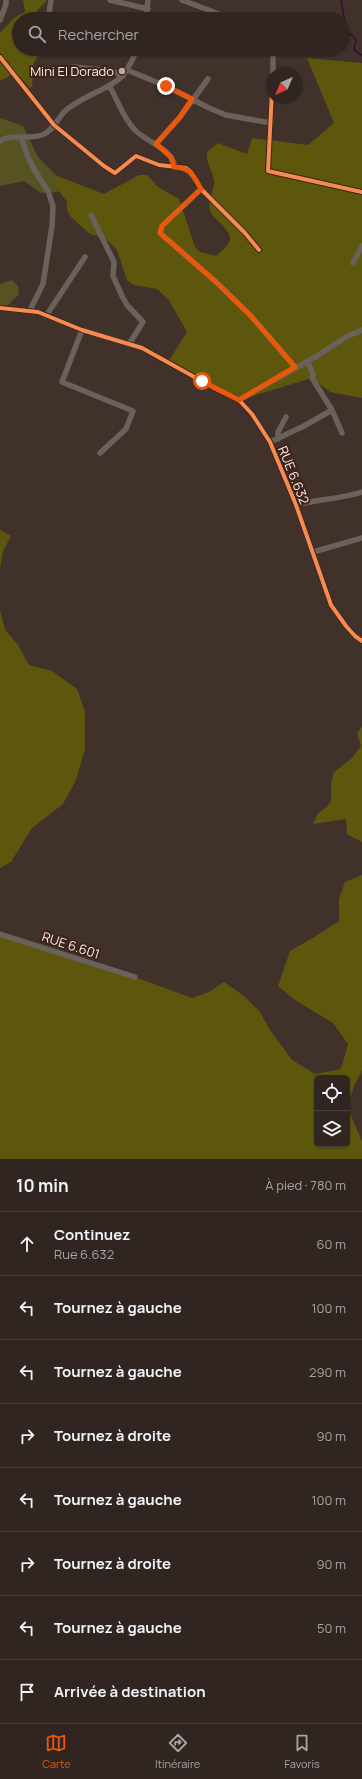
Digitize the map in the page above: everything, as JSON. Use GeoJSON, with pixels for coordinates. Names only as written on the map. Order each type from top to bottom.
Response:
{"type":"FeatureCollection","features":[{"type":"Feature","properties":{"kind":"street"},"geometry":{"type":"LineString","coordinates":[[0,20],[6,0]]}},
{"type":"Feature","properties":{"kind":"street"},"geometry":{"type":"LineString","coordinates":[[49,12],[51,0]]}},
{"type":"Feature","properties":{"kind":"street"},"geometry":{"type":"LineString","coordinates":[[110,0],[148,9]]}},
{"type":"Feature","properties":{"kind":"street"},"geometry":{"type":"LineString","coordinates":[[147,12],[148,0]]}},
{"type":"Feature","properties":{"kind":"street"},"geometry":{"type":"LineString","coordinates":[[182,0],[214,12]]}},
{"type":"Feature","properties":{"kind":"street"},"geometry":{"type":"LineString","coordinates":[[0,141],[7,138],[42,135],[54,125],[69,108],[110,87],[123,76],[134,56]]}},
{"type":"Feature","properties":{"kind":"street"},"geometry":{"type":"LineString","coordinates":[[0,57],[54,125],[112,173],[115,173],[136,156],[159,165],[186,168],[191,172],[201,189],[245,234],[258,250]]}},
{"type":"Feature","properties":{"kind":"street"},"geometry":{"type":"LineString","coordinates":[[273,58],[273,68]]}},
{"type":"Feature","properties":{"kind":"street"},"geometry":{"type":"LineString","coordinates":[[74,67],[112,72],[123,76]]}},
{"type":"Feature","properties":{"kind":"street"},"geometry":{"type":"LineString","coordinates":[[127,70],[226,115],[271,123]]}},
{"type":"Feature","properties":{"kind":"street"},"geometry":{"type":"LineString","coordinates":[[156,144],[180,117],[208,79]]}},
{"type":"Feature","properties":{"kind":"street"},"geometry":{"type":"LineString","coordinates":[[110,87],[127,123],[136,132],[156,144],[171,157],[174,167]]}},
{"type":"Feature","properties":{"kind":"street"},"geometry":{"type":"LineString","coordinates":[[272,104],[268,171],[362,192]]}},
{"type":"Feature","properties":{"kind":"street"},"geometry":{"type":"LineString","coordinates":[[21,137],[27,155],[48,192],[53,206],[52,226],[43,284],[30,310]]}},
{"type":"Feature","properties":{"kind":"street"},"geometry":{"type":"LineString","coordinates":[[201,189],[162,226],[160,233],[215,281],[246,311],[295,367]]}},
{"type":"Feature","properties":{"kind":"street"},"geometry":{"type":"LineString","coordinates":[[91,215],[114,262],[113,276],[122,296],[127,305],[143,322],[130,344]]}},
{"type":"Feature","properties":{"kind":"street"},"geometry":{"type":"LineString","coordinates":[[353,263],[362,246]]}},
{"type":"Feature","properties":{"kind":"street"},"geometry":{"type":"LineString","coordinates":[[46,316],[84,257]]}},
{"type":"Feature","properties":{"kind":"street","name":"RUE 6.632"},"geometry":{"type":"LineString","coordinates":[[0,308],[38,312],[82,330],[142,348],[239,400],[252,414],[270,442],[296,505],[331,605],[350,631],[362,641]]}},
{"type":"Feature","properties":{"kind":"street"},"geometry":{"type":"LineString","coordinates":[[82,330],[62,382],[133,411],[126,428],[100,453]]}},
{"type":"Feature","properties":{"kind":"street"},"geometry":{"type":"LineString","coordinates":[[239,400],[346,337],[362,330]]}},
{"type":"Feature","properties":{"kind":"street"},"geometry":{"type":"LineString","coordinates":[[307,361],[313,374],[312,378],[332,410],[342,433]]}},
{"type":"Feature","properties":{"kind":"street"},"geometry":{"type":"LineString","coordinates":[[270,442],[332,410]]}},
{"type":"Feature","properties":{"kind":"street"},"geometry":{"type":"LineString","coordinates":[[278,439],[278,432],[286,417]]}},
{"type":"Feature","properties":{"kind":"street"},"geometry":{"type":"LineString","coordinates":[[296,505],[312,500],[340,497],[362,492]]}},
{"type":"Feature","properties":{"kind":"street"},"geometry":{"type":"LineString","coordinates":[[313,552],[362,538]]}},
{"type":"Feature","properties":{"kind":"street","name":"RUE 6.601"},"geometry":{"type":"LineString","coordinates":[[0,934],[134,977]]}},
{"type":"Feature","properties":{"kind":"shaded area"},"geometry":{"type":"Polygon","coordinates":[[[23,0],[47,0],[37,12],[25,12],[23,0]]]}},
{"type":"Feature","properties":{"kind":"shaded area"},"geometry":{"type":"Polygon","coordinates":[[[12,20],[12,56],[38,56],[34,62],[32,87],[30,88],[19,76],[11,75],[0,81],[0,33],[12,20]]]}},
{"type":"Feature","properties":{"kind":"shaded area"},"geometry":{"type":"Polygon","coordinates":[[[307,58],[362,63],[362,398],[330,392],[312,378],[239,400],[168,362],[187,332],[168,299],[157,289],[134,285],[127,280],[117,250],[105,238],[90,234],[71,217],[67,210],[67,202],[53,183],[57,176],[104,194],[139,175],[147,175],[158,187],[179,199],[195,247],[200,252],[216,256],[227,246],[230,238],[227,230],[211,213],[209,205],[214,182],[207,152],[218,143],[247,154],[252,138],[308,145],[334,123],[307,58]]]}},
{"type":"Feature","properties":{"kind":"shaded area"},"geometry":{"type":"Polygon","coordinates":[[[0,118],[23,126],[38,157],[57,176],[53,183],[59,192],[41,193],[24,181],[0,186],[0,118]]]}},
{"type":"Feature","properties":{"kind":"shaded area"},"geometry":{"type":"Polygon","coordinates":[[[12,280],[18,286],[19,294],[8,305],[0,308],[0,284],[12,280]]]}},
{"type":"Feature","properties":{"kind":"shaded area"},"geometry":{"type":"Polygon","coordinates":[[[0,530],[11,536],[3,551],[0,569],[0,530]]]}},
{"type":"Feature","properties":{"kind":"shaded area"},"geometry":{"type":"Polygon","coordinates":[[[0,610],[5,630],[18,645],[29,665],[52,671],[77,689],[85,712],[85,749],[76,780],[63,804],[32,828],[11,862],[0,868],[0,610]]]}},
{"type":"Feature","properties":{"kind":"shaded area"},"geometry":{"type":"Polygon","coordinates":[[[362,727],[362,842],[347,834],[346,819],[313,824],[318,813],[327,807],[331,801],[331,784],[334,772],[351,759],[361,746],[357,733],[362,727]]]}},
{"type":"Feature","properties":{"kind":"shaded area"},"geometry":{"type":"Polygon","coordinates":[[[362,875],[362,1071],[354,1086],[350,1099],[350,1075],[314,1075],[314,1147],[350,1147],[350,1112],[362,1141],[362,1159],[0,1159],[0,934],[135,977],[192,998],[209,992],[224,982],[244,996],[260,1012],[270,1030],[292,1060],[315,1074],[341,1069],[348,1044],[333,1023],[295,1000],[278,986],[290,951],[339,921],[339,899],[345,882],[362,875]]]}},
{"type":"Feature","properties":{"kind":"waterway"},"geometry":{"type":"LineString","coordinates":[[341,0],[343,12]]}},
{"type":"Feature","properties":{"kind":"waterway"},"geometry":{"type":"LineString","coordinates":[[350,34],[356,40],[354,50],[362,55]]}},
{"type":"Feature","properties":{"kind":"cycle path"},"geometry":{"type":"LineString","coordinates":[[0,57],[54,125],[104,166],[115,173],[136,156],[159,165],[186,168],[191,172],[201,189],[245,233],[259,250]]}},
{"type":"Feature","properties":{"kind":"cycle path"},"geometry":{"type":"LineString","coordinates":[[271,104],[268,171],[362,192]]}},
{"type":"Feature","properties":{"kind":"cycle path"},"geometry":{"type":"LineString","coordinates":[[0,308],[38,312],[82,330],[142,348],[239,400],[252,414],[270,442],[296,505],[331,605],[346,626],[362,641]]}},
{"type":"Feature","properties":{"kind":"place","name":"Mini El Dorado"},"geometry":{"type":"Point","coordinates":[122,71]}},
{"type":"Feature","properties":{"kind":"route"},"geometry":{"type":"LineString","coordinates":[[166,86],[192,99],[180,117],[156,144],[171,157],[174,167],[186,168],[191,172],[201,189],[162,226],[160,233],[215,281],[251,316],[295,367],[239,400],[232,398],[202,381]]}}]}
